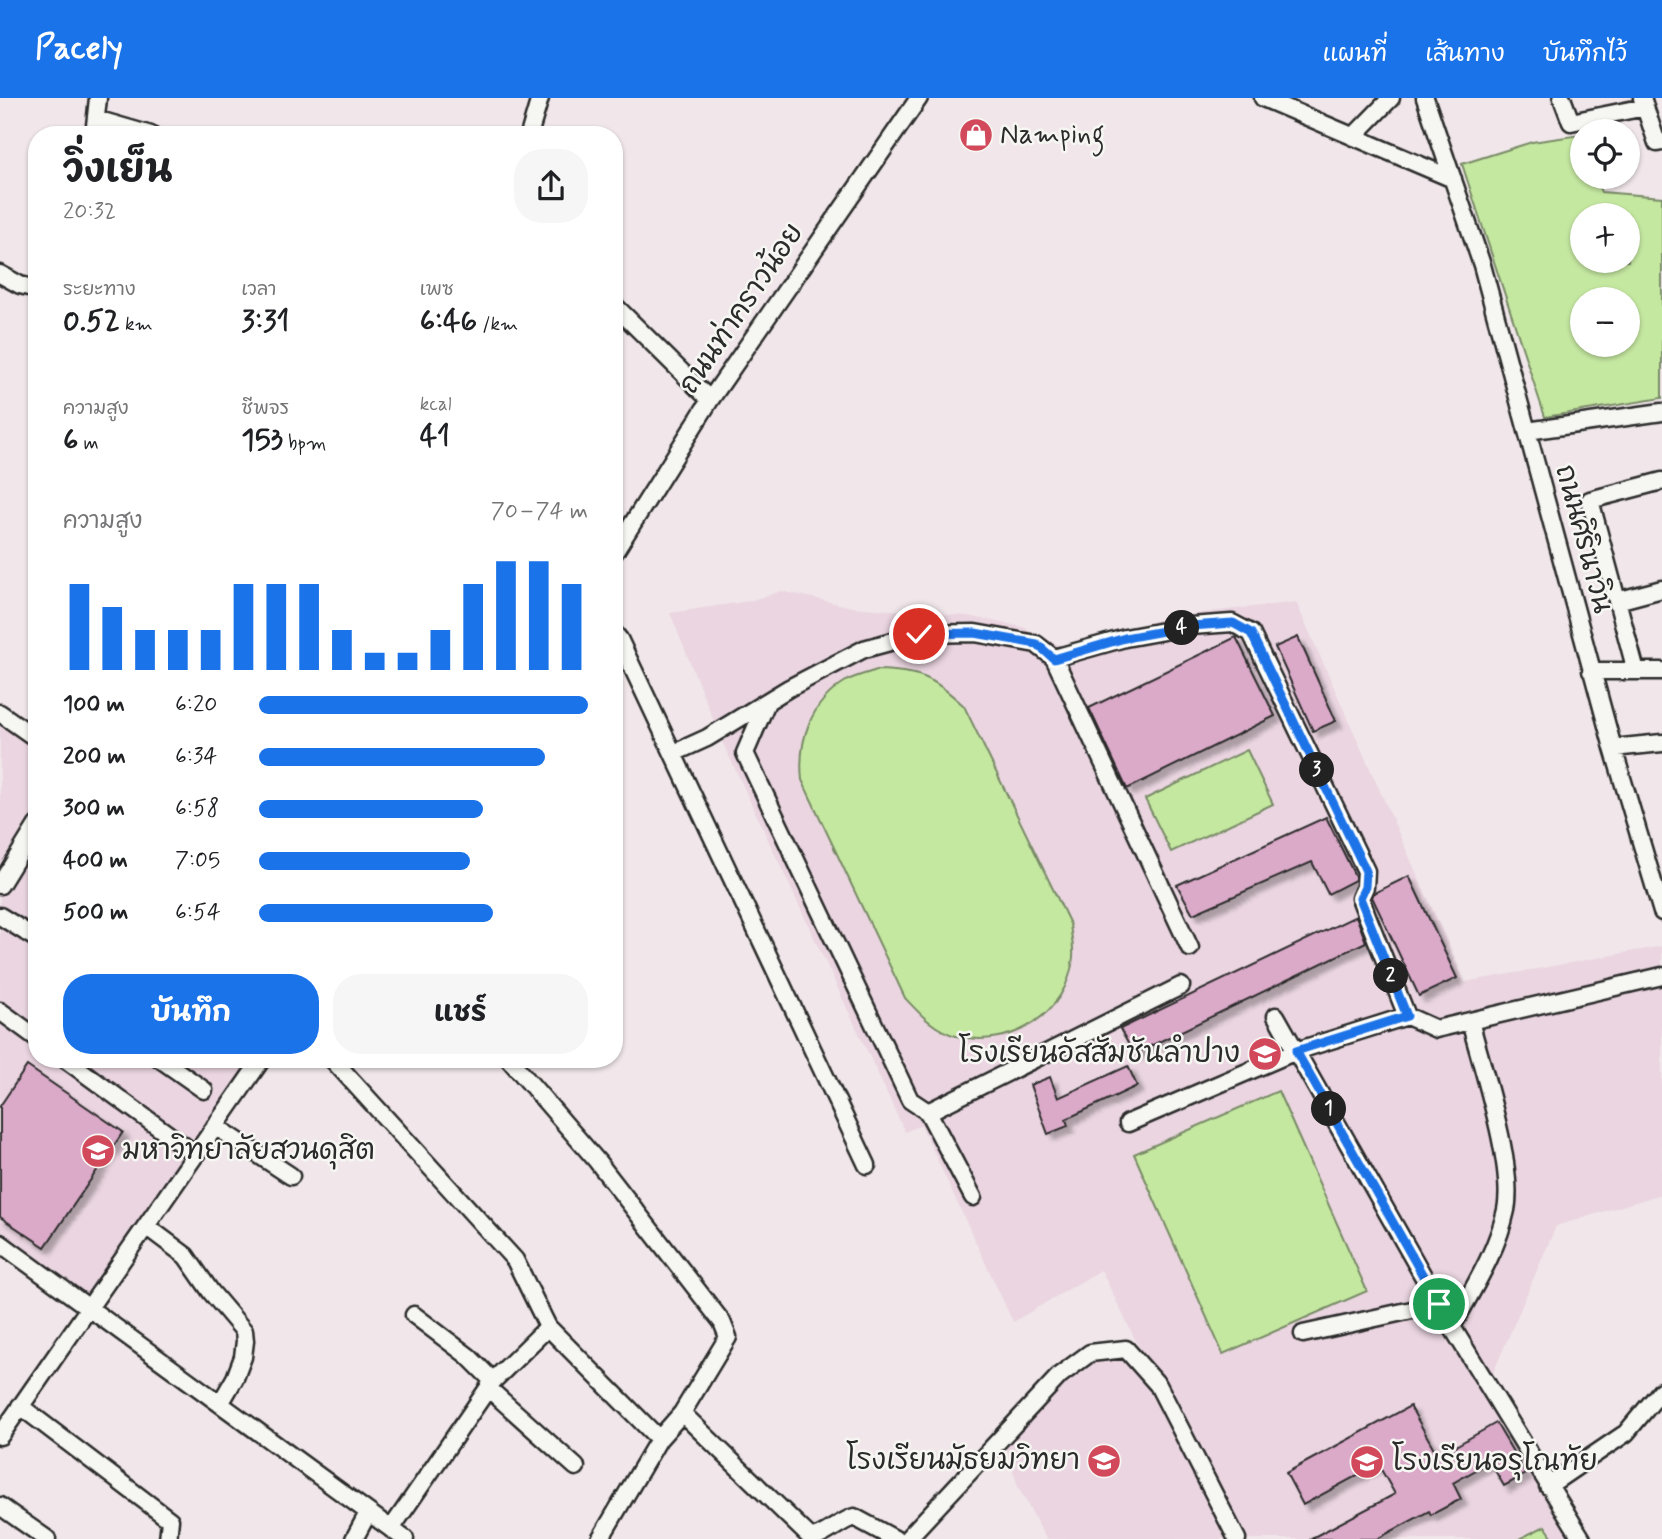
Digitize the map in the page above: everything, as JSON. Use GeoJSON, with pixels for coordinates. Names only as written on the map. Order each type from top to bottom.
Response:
{"type":"FeatureCollection","features":[{"type":"Feature","properties":{"kind":"street"},"geometry":{"type":"LineString","coordinates":[[95,126],[98,98]]}},
{"type":"Feature","properties":{"kind":"street"},"geometry":{"type":"LineString","coordinates":[[532,126],[540,98]]}},
{"type":"Feature","properties":{"kind":"street","name":"ถนนท่าคราวน้อย"},"geometry":{"type":"LineString","coordinates":[[623,539],[710,400],[919,98]]}},
{"type":"Feature","properties":{"kind":"street"},"geometry":{"type":"LineString","coordinates":[[1263,98],[1453,179]]}},
{"type":"Feature","properties":{"kind":"street"},"geometry":{"type":"LineString","coordinates":[[1353,137],[1391,98]]}},
{"type":"Feature","properties":{"kind":"street","name":"ถนนศิรินาวิน"},"geometry":{"type":"LineString","coordinates":[[1425,98],[1482,265],[1591,671],[1662,912]]}},
{"type":"Feature","properties":{"kind":"street"},"geometry":{"type":"LineString","coordinates":[[1562,98],[1571,122],[1644,103],[1657,143],[1662,142]]}},
{"type":"Feature","properties":{"kind":"street"},"geometry":{"type":"LineString","coordinates":[[0,274],[28,287]]}},
{"type":"Feature","properties":{"kind":"street"},"geometry":{"type":"LineString","coordinates":[[623,314],[710,400]]}},
{"type":"Feature","properties":{"kind":"street"},"geometry":{"type":"LineString","coordinates":[[1527,431],[1662,412]]}},
{"type":"Feature","properties":{"kind":"street"},"geometry":{"type":"LineString","coordinates":[[1636,671],[1590,500],[1662,481]]}},
{"type":"Feature","properties":{"kind":"street"},"geometry":{"type":"LineString","coordinates":[[1617,601],[1662,589]]}},
{"type":"Feature","properties":{"kind":"street"},"geometry":{"type":"LineString","coordinates":[[1054,659],[1125,638],[1191,626],[1233,623],[1251,633],[1366,871],[1365,887],[1360,898],[1407,1016]]}},
{"type":"Feature","properties":{"kind":"street"},"geometry":{"type":"LineString","coordinates":[[674,753],[707,738],[864,649],[919,634],[975,633],[1037,644],[1054,659],[1190,948]]}},
{"type":"Feature","properties":{"kind":"street"},"geometry":{"type":"LineString","coordinates":[[623,647],[867,1165]]}},
{"type":"Feature","properties":{"kind":"street"},"geometry":{"type":"LineString","coordinates":[[1591,671],[1662,671]]}},
{"type":"Feature","properties":{"kind":"street"},"geometry":{"type":"LineString","coordinates":[[745,753],[767,702]]}},
{"type":"Feature","properties":{"kind":"street"},"geometry":{"type":"LineString","coordinates":[[0,713],[28,733]]}},
{"type":"Feature","properties":{"kind":"street"},"geometry":{"type":"LineString","coordinates":[[729,724],[910,1100],[928,1112],[973,1197]]}},
{"type":"Feature","properties":{"kind":"street"},"geometry":{"type":"LineString","coordinates":[[1613,748],[1662,743]]}},
{"type":"Feature","properties":{"kind":"street"},"geometry":{"type":"LineString","coordinates":[[0,885],[28,840]]}},
{"type":"Feature","properties":{"kind":"street"},"geometry":{"type":"LineString","coordinates":[[0,916],[28,933]]}},
{"type":"Feature","properties":{"kind":"street"},"geometry":{"type":"LineString","coordinates":[[1128,1123],[1296,1051],[1407,1016],[1436,1029],[1662,976]]}},
{"type":"Feature","properties":{"kind":"street"},"geometry":{"type":"LineString","coordinates":[[928,1112],[1181,986]]}},
{"type":"Feature","properties":{"kind":"street"},"geometry":{"type":"LineString","coordinates":[[0,1011],[28,1031]]}},
{"type":"Feature","properties":{"kind":"street"},"geometry":{"type":"LineString","coordinates":[[1276,1016],[1452,1327],[1582,1539]]}},
{"type":"Feature","properties":{"kind":"street"},"geometry":{"type":"LineString","coordinates":[[1452,1327],[1493,1249],[1506,1209],[1506,1170],[1470,1021]]}},
{"type":"Feature","properties":{"kind":"street"},"geometry":{"type":"LineString","coordinates":[[82,1068],[195,1154]]}},
{"type":"Feature","properties":{"kind":"street"},"geometry":{"type":"LineString","coordinates":[[173,1068],[204,1090]]}},
{"type":"Feature","properties":{"kind":"street"},"geometry":{"type":"LineString","coordinates":[[0,1436],[256,1068]]}},
{"type":"Feature","properties":{"kind":"street"},"geometry":{"type":"LineString","coordinates":[[340,1068],[515,1260],[548,1327],[659,1439]]}},
{"type":"Feature","properties":{"kind":"street"},"geometry":{"type":"LineString","coordinates":[[517,1068],[597,1161],[722,1322],[728,1337],[682,1413],[659,1439],[600,1539]]}},
{"type":"Feature","properties":{"kind":"street"},"geometry":{"type":"LineString","coordinates":[[215,1126],[291,1176]]}},
{"type":"Feature","properties":{"kind":"street"},"geometry":{"type":"LineString","coordinates":[[146,1226],[186,1256],[211,1292],[244,1331],[243,1357],[220,1404]]}},
{"type":"Feature","properties":{"kind":"street"},"geometry":{"type":"LineString","coordinates":[[0,1243],[405,1539]]}},
{"type":"Feature","properties":{"kind":"street"},"geometry":{"type":"LineString","coordinates":[[1303,1334],[1439,1304]]}},
{"type":"Feature","properties":{"kind":"street"},"geometry":{"type":"LineString","coordinates":[[414,1315],[468,1356],[491,1384],[576,1467]]}},
{"type":"Feature","properties":{"kind":"street"},"geometry":{"type":"LineString","coordinates":[[391,1529],[491,1384],[548,1327]]}},
{"type":"Feature","properties":{"kind":"street"},"geometry":{"type":"LineString","coordinates":[[907,1539],[1060,1375],[1090,1353],[1126,1349],[1158,1385],[1237,1539]]}},
{"type":"Feature","properties":{"kind":"street"},"geometry":{"type":"LineString","coordinates":[[1548,1486],[1626,1433],[1661,1391]]}},
{"type":"Feature","properties":{"kind":"street"},"geometry":{"type":"LineString","coordinates":[[20,1406],[170,1520],[168,1539]]}},
{"type":"Feature","properties":{"kind":"street"},"geometry":{"type":"LineString","coordinates":[[682,1413],[811,1538],[817,1538],[840,1521],[854,1517],[895,1539]]}},
{"type":"Feature","properties":{"kind":"street"},"geometry":{"type":"LineString","coordinates":[[0,1506],[47,1539]]}},
{"type":"Feature","properties":{"kind":"street"},"geometry":{"type":"LineString","coordinates":[[354,1539],[368,1513]]}},
{"type":"Feature","properties":{"kind":"shaded area","name":"โรงเรียนอัสสัมชันลำปาง"},"geometry":{"type":"Polygon","coordinates":[[[782,591],[852,607],[968,616],[1023,627],[1065,648],[1167,617],[1296,602],[1465,982],[1662,946],[1662,1194],[1556,1226],[1488,1385],[1583,1539],[1046,1539],[1018,1487],[1003,1436],[1090,1353],[1126,1349],[1156,1382],[1101,1270],[1013,1322],[921,1125],[905,1132],[721,739],[670,613],[749,601],[782,591]]]}},
{"type":"Feature","properties":{"kind":"shaded area","name":"มหาวิทยาลัยสวนดุสิต"},"geometry":{"type":"Polygon","coordinates":[[[0,710],[28,730],[28,840],[19,855],[28,860],[28,1068],[251,1068],[90,1309],[0,1243],[0,710]]]}},
{"type":"Feature","properties":{"kind":"green space"},"geometry":{"type":"Polygon","coordinates":[[[1570,136],[1570,189],[1600,189],[1601,192],[1662,197],[1662,398],[1545,417],[1462,164],[1532,142],[1570,136]]]}},
{"type":"Feature","properties":{"kind":"green space"},"geometry":{"type":"Polygon","coordinates":[[[877,670],[904,672],[925,678],[943,688],[964,706],[1070,924],[1073,957],[1069,977],[1060,995],[1048,1011],[1015,1032],[996,1038],[956,1036],[934,1026],[905,998],[802,780],[802,751],[815,711],[823,700],[846,681],[877,670]]]}},
{"type":"Feature","properties":{"kind":"green space"},"geometry":{"type":"Polygon","coordinates":[[[1247,750],[1273,804],[1171,852],[1145,799],[1247,750]]]}},
{"type":"Feature","properties":{"kind":"green space"},"geometry":{"type":"Polygon","coordinates":[[[1278,1091],[1367,1291],[1223,1354],[1134,1154],[1278,1091]]]}},
{"type":"Feature","properties":{"kind":"green space"},"geometry":{"type":"Polygon","coordinates":[[[1545,1526],[1554,1539],[1519,1539],[1545,1526]]]}},
{"type":"Feature","properties":{"kind":"building"},"geometry":{"type":"Polygon","coordinates":[[[1236,637],[1275,716],[1127,789],[1089,708],[1236,637]]]}},
{"type":"Feature","properties":{"kind":"building"},"geometry":{"type":"Polygon","coordinates":[[[1298,637],[1336,721],[1313,731],[1275,647],[1298,637]]]}},
{"type":"Feature","properties":{"kind":"building"},"geometry":{"type":"Polygon","coordinates":[[[1326,817],[1355,880],[1328,894],[1312,862],[1193,914],[1177,885],[1326,817]]]}},
{"type":"Feature","properties":{"kind":"building"},"geometry":{"type":"Polygon","coordinates":[[[1409,876],[1457,978],[1419,996],[1372,897],[1374,893],[1409,876]]]}},
{"type":"Feature","properties":{"kind":"building"},"geometry":{"type":"Polygon","coordinates":[[[1356,916],[1366,942],[1134,1054],[1120,1029],[1356,916]]]}},
{"type":"Feature","properties":{"kind":"building"},"geometry":{"type":"Polygon","coordinates":[[[27,1066],[123,1132],[45,1247],[0,1217],[0,1106],[27,1066]]]}},
{"type":"Feature","properties":{"kind":"building"},"geometry":{"type":"Polygon","coordinates":[[[1128,1066],[1137,1086],[1066,1119],[1068,1126],[1048,1134],[1030,1085],[1050,1077],[1058,1098],[1128,1066]]]}},
{"type":"Feature","properties":{"kind":"building"},"geometry":{"type":"Polygon","coordinates":[[[1410,1406],[1438,1456],[1496,1423],[1526,1474],[1504,1486],[1490,1462],[1453,1483],[1461,1499],[1431,1515],[1429,1511],[1377,1539],[1310,1539],[1395,1494],[1378,1464],[1303,1505],[1286,1473],[1410,1406]]]}},
{"type":"Feature","properties":{"kind":"place","name":"Namping"},"geometry":{"type":"Point","coordinates":[976,135]}},
{"type":"Feature","properties":{"kind":"place","name":"โรงเรียนอัสสัมชันลำปาง"},"geometry":{"type":"Point","coordinates":[1265,1054]}},
{"type":"Feature","properties":{"kind":"place","name":"มหาวิทยาลัยสวนดุสิต"},"geometry":{"type":"Point","coordinates":[98,1151]}},
{"type":"Feature","properties":{"kind":"place","name":"โรงเรียนมัธยมวิทยา"},"geometry":{"type":"Point","coordinates":[1104,1461]}},
{"type":"Feature","properties":{"kind":"place","name":"โรงเรียนอรุโณทัย"},"geometry":{"type":"Point","coordinates":[1367,1462]}},
{"type":"Feature","properties":{"kind":"route"},"geometry":{"type":"LineString","coordinates":[[919,634],[975,633],[1037,644],[1054,659],[1125,638],[1191,626],[1233,623],[1251,633],[1366,871],[1365,887],[1360,898],[1407,1016],[1296,1051],[1439,1304]]}}]}
